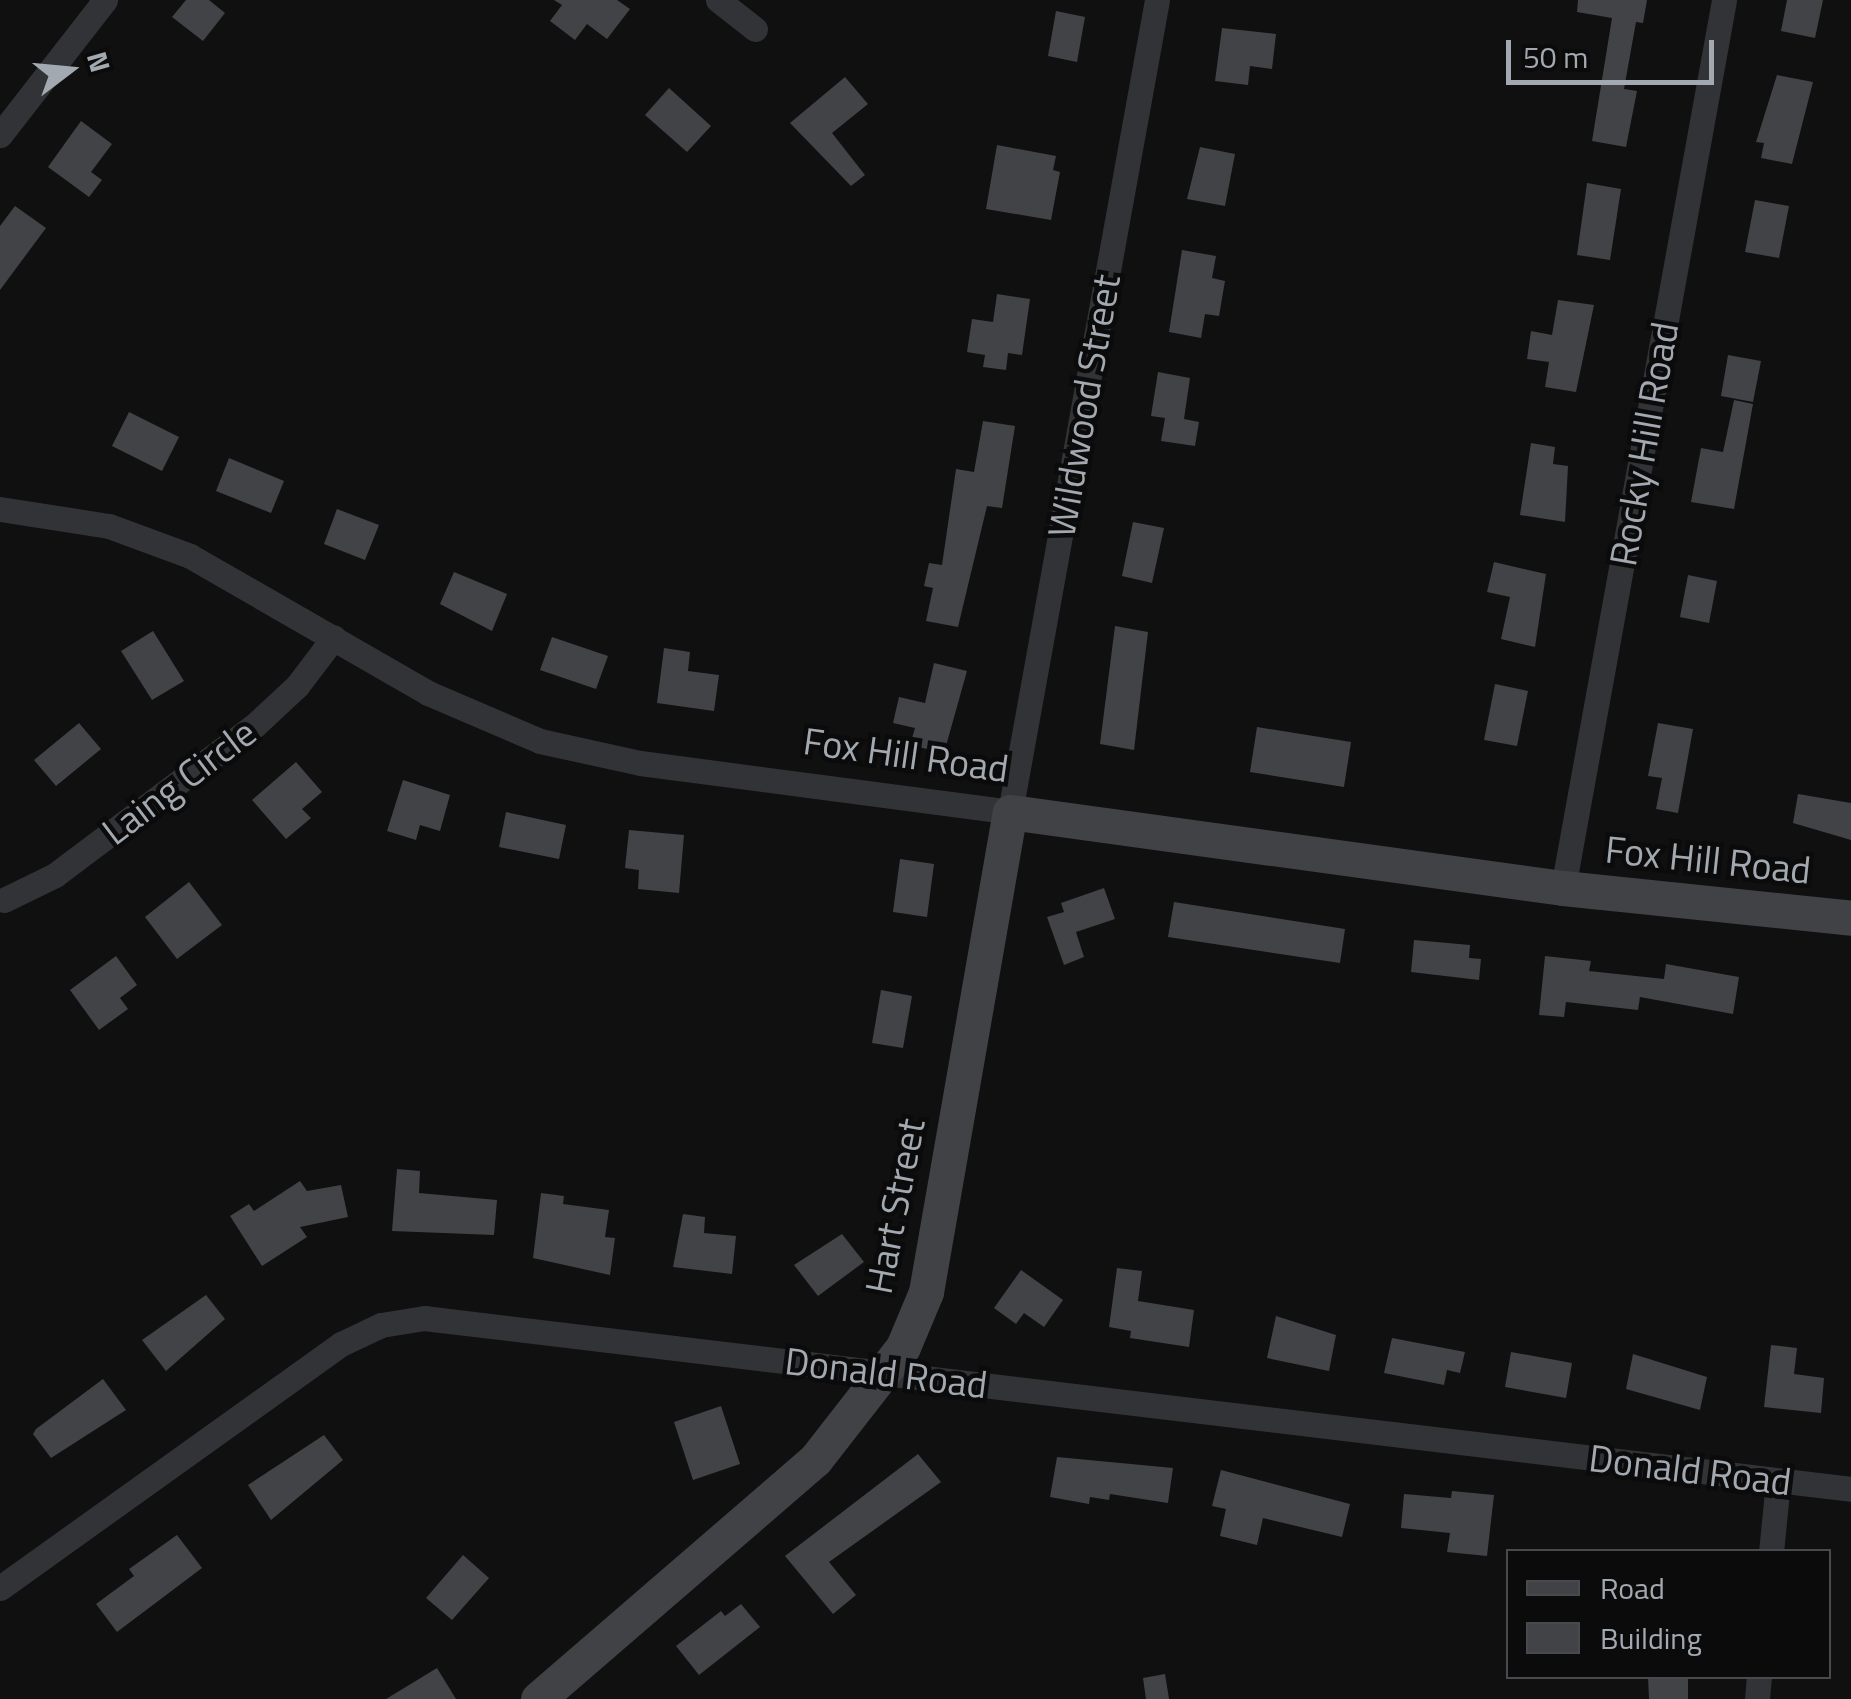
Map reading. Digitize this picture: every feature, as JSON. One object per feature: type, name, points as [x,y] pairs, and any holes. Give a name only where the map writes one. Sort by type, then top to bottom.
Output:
[{"type":"street","points":[[0,135],[105,0]]},
{"type":"street","points":[[718,0],[755,28]]},
{"type":"street","name":"Wildwood Street","points":[[1010,812],[1157,0]]},
{"type":"street","name":"Rocky Hill Road","points":[[1563,888],[1724,0]]},
{"type":"street","name":"Fox Hill Road","points":[[0,509],[80,520],[161,544],[472,715],[540,741],[640,763],[1563,888],[1851,918]]},
{"type":"street","name":"Laing Circle","points":[[4,900],[55,876],[255,726],[297,686],[334,638]]},
{"type":"street","name":"Hart Street","points":[[538,1699],[815,1460],[888,1374],[926,1292],[1010,812]]},
{"type":"street","name":"Donald Road","points":[[0,1588],[341,1344],[395,1322],[455,1320],[1851,1490]]},
{"type":"street","points":[[1772,1549],[1778,1482]]},
{"type":"building","points":[[186,0],[209,0],[225,13],[203,41],[172,17]]},
{"type":"building","points":[[554,0],[617,0],[630,9],[607,39],[587,24],[575,40],[550,21],[562,5]]},
{"type":"building","points":[[1578,0],[1647,0],[1643,23],[1636,22],[1624,89],[1637,91],[1626,147],[1592,141],[1612,18],[1577,12]]},
{"type":"building","points":[[1787,0],[1823,0],[1815,38],[1781,31]]},
{"type":"building","points":[[1056,11],[1085,17],[1077,62],[1048,56]]},
{"type":"building","points":[[1222,28],[1276,34],[1272,69],[1250,66],[1248,85],[1215,81]]},
{"type":"building","points":[[1777,75],[1813,82],[1792,164],[1761,158],[1764,143],[1756,142]]},
{"type":"building","points":[[845,77],[868,104],[832,133],[865,175],[851,186],[790,123]]},
{"type":"building","points":[[669,88],[711,126],[687,152],[645,115]]},
{"type":"building","points":[[81,121],[112,144],[91,172],[102,180],[89,197],[48,167]]},
{"type":"building","points":[[997,145],[1056,156],[1053,170],[1060,172],[1051,220],[986,209]]},
{"type":"building","points":[[1200,147],[1235,154],[1225,206],[1187,199]]},
{"type":"building","points":[[1587,183],[1621,189],[1610,260],[1577,255]]},
{"type":"building","points":[[1755,200],[1789,206],[1779,258],[1745,252]]},
{"type":"building","points":[[15,206],[46,228],[0,290],[0,226]]},
{"type":"building","points":[[1182,250],[1216,256],[1212,278],[1225,281],[1219,316],[1205,314],[1201,338],[1169,332]]},
{"type":"building","points":[[997,294],[1030,299],[1022,355],[1008,353],[1006,370],[983,367],[985,355],[967,352],[972,319],[993,322]]},
{"type":"building","points":[[1558,300],[1594,305],[1576,392],[1545,387],[1549,362],[1527,359],[1531,331],[1552,335]]},
{"type":"building","points":[[1728,355],[1761,361],[1753,402],[1721,396]]},
{"type":"building","points":[[1158,372],[1190,378],[1184,419],[1199,422],[1195,446],[1161,441],[1165,418],[1151,416]]},
{"type":"building","points":[[1734,400],[1753,404],[1734,509],[1691,502],[1701,448],[1723,452]]},
{"type":"building","points":[[129,412],[179,437],[162,471],[112,446]]},
{"type":"building","points":[[983,421],[1015,426],[1002,508],[987,506],[958,627],[926,621],[933,588],[924,586],[929,563],[942,565],[956,469],[974,472]]},
{"type":"building","points":[[1531,443],[1555,447],[1553,464],[1568,466],[1565,522],[1520,515]]},
{"type":"building","points":[[229,458],[284,481],[271,513],[216,491]]},
{"type":"building","points":[[337,509],[379,525],[365,560],[324,544]]},
{"type":"building","points":[[1133,522],[1164,528],[1152,583],[1122,576]]},
{"type":"building","points":[[1494,562],[1546,574],[1535,647],[1501,639],[1510,597],[1487,592]]},
{"type":"building","points":[[454,572],[507,594],[492,631],[440,604]]},
{"type":"building","points":[[1688,575],[1717,581],[1709,623],[1680,617]]},
{"type":"building","points":[[1115,626],[1148,632],[1134,750],[1100,744]]},
{"type":"building","points":[[153,631],[184,681],[152,700],[121,651]]},
{"type":"building","points":[[552,637],[608,656],[596,689],[540,670]]},
{"type":"building","points":[[664,648],[690,652],[688,671],[719,675],[714,711],[657,703]]},
{"type":"building","points":[[934,663],[967,671],[944,753],[910,745],[915,728],[893,723],[899,697],[925,703]]},
{"type":"building","points":[[1495,684],[1528,691],[1517,746],[1484,740]]},
{"type":"building","points":[[79,723],[101,749],[56,786],[34,760]]},
{"type":"building","points":[[1658,723],[1693,729],[1678,813],[1656,809],[1662,778],[1648,776]]},
{"type":"building","points":[[1257,727],[1351,742],[1344,787],[1250,772]]},
{"type":"building","points":[[296,762],[322,792],[302,809],[311,818],[286,839],[252,800]]},
{"type":"building","points":[[403,780],[450,795],[440,831],[420,825],[416,840],[387,831]]},
{"type":"building","points":[[1798,794],[1851,803],[1851,840],[1793,823]]},
{"type":"building","points":[[506,812],[566,825],[559,859],[499,847]]},
{"type":"building","points":[[629,830],[684,835],[679,893],[638,889],[639,870],[625,868]]},
{"type":"building","points":[[900,859],[934,864],[927,917],[893,912]]},
{"type":"building","points":[[189,882],[222,925],[177,959],[145,917]]},
{"type":"building","points":[[1104,888],[1115,919],[1076,932],[1084,957],[1064,965],[1047,917],[1064,912],[1061,903]]},
{"type":"building","points":[[1174,902],[1345,929],[1340,963],[1168,937]]},
{"type":"building","points":[[1414,940],[1470,945],[1469,958],[1481,959],[1479,980],[1411,972]]},
{"type":"building","points":[[116,956],[137,985],[120,998],[128,1009],[99,1030],[70,990]]},
{"type":"building","points":[[1545,956],[1591,961],[1589,971],[1664,979],[1666,964],[1739,977],[1733,1014],[1640,997],[1638,1010],[1566,1002],[1564,1017],[1539,1015]]},
{"type":"building","points":[[881,990],[912,996],[903,1048],[872,1043]]},
{"type":"building","points":[[397,1169],[420,1171],[419,1193],[497,1200],[494,1235],[392,1231]]},
{"type":"building","points":[[300,1181],[307,1191],[341,1185],[348,1217],[300,1227],[307,1237],[262,1266],[230,1216],[249,1204],[254,1211]]},
{"type":"building","points":[[541,1193],[564,1196],[563,1204],[609,1210],[605,1237],[615,1238],[610,1275],[533,1258]]},
{"type":"building","points":[[683,1214],[705,1217],[704,1233],[736,1236],[732,1274],[673,1267]]},
{"type":"building","points":[[842,1234],[864,1262],[818,1296],[794,1265]]},
{"type":"building","points":[[1117,1268],[1142,1271],[1138,1301],[1194,1310],[1189,1347],[1130,1338],[1131,1331],[1109,1327]]},
{"type":"building","points":[[1021,1270],[1063,1300],[1044,1327],[1024,1313],[1016,1324],[994,1308]]},
{"type":"building","points":[[206,1295],[225,1319],[166,1371],[142,1340]]},
{"type":"building","points":[[1276,1316],[1336,1335],[1329,1371],[1267,1358]]},
{"type":"building","points":[[1392,1338],[1465,1352],[1460,1373],[1447,1370],[1444,1385],[1384,1373]]},
{"type":"building","points":[[1771,1345],[1797,1348],[1794,1374],[1824,1378],[1821,1413],[1764,1407]]},
{"type":"building","points":[[1511,1352],[1572,1363],[1566,1398],[1505,1387]]},
{"type":"building","points":[[1633,1354],[1707,1377],[1700,1410],[1626,1389]]},
{"type":"building","points":[[103,1379],[126,1410],[51,1458],[33,1434],[36,1429]]},
{"type":"building","points":[[721,1406],[740,1464],[693,1480],[674,1422]]},
{"type":"building","points":[[324,1435],[343,1460],[271,1520],[248,1485]]},
{"type":"building","points":[[918,1454],[941,1482],[829,1562],[856,1595],[833,1614],[785,1556]]},
{"type":"building","points":[[1057,1457],[1173,1468],[1168,1503],[1110,1494],[1109,1500],[1090,1497],[1089,1504],[1050,1497]]},
{"type":"building","points":[[1221,1470],[1350,1504],[1342,1537],[1263,1518],[1257,1545],[1220,1536],[1226,1509],[1212,1506]]},
{"type":"building","points":[[1452,1491],[1494,1495],[1487,1556],[1447,1552],[1450,1533],[1401,1528],[1404,1494],[1451,1498]]},
{"type":"building","points":[[177,1535],[202,1568],[117,1632],[96,1604],[134,1576],[129,1569]]},
{"type":"building","points":[[463,1555],[489,1578],[452,1620],[426,1598]]},
{"type":"building","points":[[741,1604],[760,1627],[699,1675],[676,1646],[721,1611],[725,1616]]},
{"type":"building","points":[[437,1668],[456,1699],[386,1699]]},
{"type":"building","points":[[1165,1674],[1169,1699],[1146,1699],[1143,1678]]},
{"type":"building","points":[[1648,1679],[1688,1679],[1688,1699],[1649,1699]]}]
